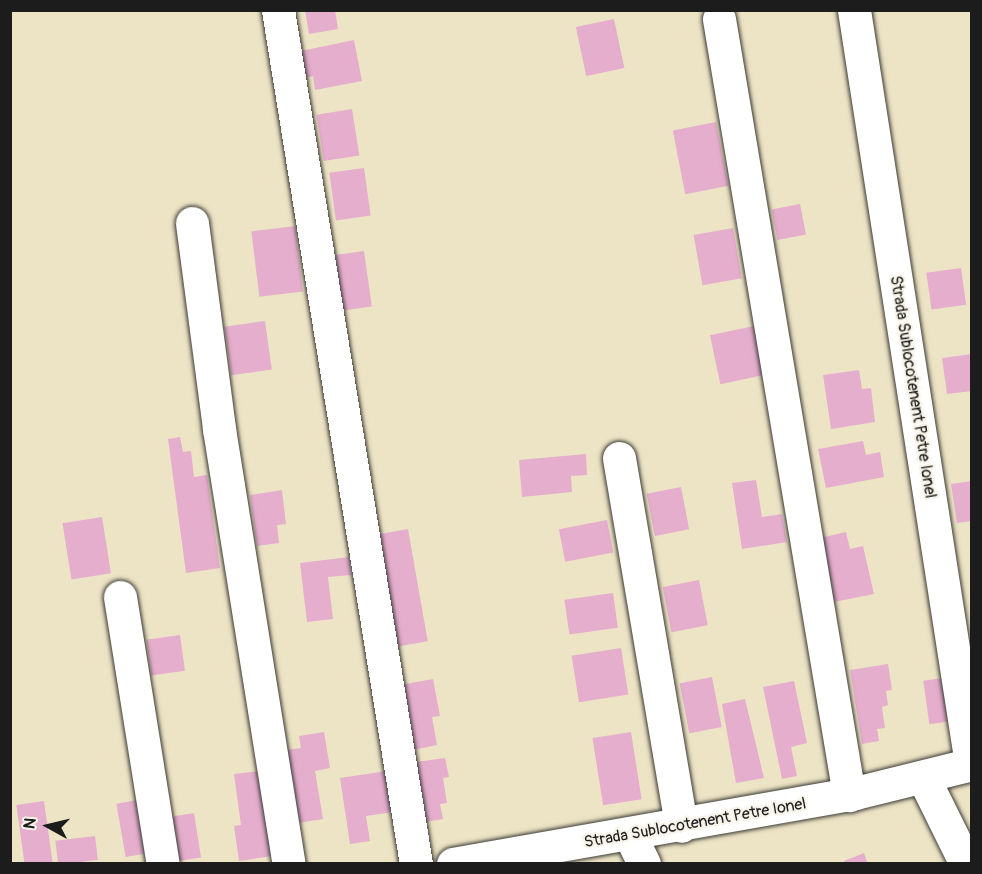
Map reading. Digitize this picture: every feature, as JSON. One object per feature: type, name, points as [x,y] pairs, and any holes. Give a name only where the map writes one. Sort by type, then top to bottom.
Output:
[{"type":"street","points":[[278,10],[416,864]]},
{"type":"street","name":"Strada Sublocotenent Petre Ionel","points":[[453,864],[637,850],[681,826],[849,795],[924,778],[971,764],[854,10]]},
{"type":"street","points":[[719,20],[849,795]]},
{"type":"street","points":[[192,224],[219,429],[289,864]]},
{"type":"street","points":[[619,458],[681,826]]},
{"type":"street","points":[[120,597],[163,864]]},
{"type":"street","points":[[924,778],[966,864]]},
{"type":"building","points":[[305,10],[335,10],[338,29],[309,34]]},
{"type":"building","points":[[614,19],[624,68],[586,76],[576,27]]},
{"type":"building","points":[[354,40],[362,81],[315,90],[313,76],[306,78],[301,51]]},
{"type":"building","points":[[352,109],[359,155],[324,161],[316,115]]},
{"type":"building","points":[[716,122],[728,186],[685,194],[673,130]]},
{"type":"building","points":[[364,168],[371,216],[336,220],[329,173]]},
{"type":"building","points":[[800,204],[806,234],[777,240],[772,210]]},
{"type":"building","points":[[295,226],[303,292],[259,297],[251,231]]},
{"type":"building","points":[[733,228],[742,278],[702,285],[694,235]]},
{"type":"building","points":[[364,251],[372,306],[343,310],[335,255]]},
{"type":"building","points":[[961,268],[966,305],[931,310],[926,273]]},
{"type":"building","points":[[265,321],[272,370],[231,375],[224,327]]},
{"type":"building","points":[[754,326],[764,375],[720,384],[710,335]]},
{"type":"building","points":[[972,354],[972,391],[947,394],[942,358]]},
{"type":"building","points":[[859,370],[862,389],[871,388],[875,422],[831,429],[823,375]]},
{"type":"building","points":[[180,437],[183,452],[191,451],[194,477],[207,475],[220,568],[186,573],[168,439]]},
{"type":"building","points":[[863,441],[866,455],[880,452],[884,477],[826,488],[818,449]]},
{"type":"building","points":[[586,454],[587,475],[571,476],[572,492],[522,497],[519,460]]},
{"type":"building","points":[[756,480],[762,517],[782,514],[787,542],[742,549],[732,483]]},
{"type":"building","points":[[972,481],[972,521],[957,523],[951,484]]},
{"type":"building","points":[[681,487],[689,529],[655,536],[647,494]]},
{"type":"building","points":[[282,490],[286,524],[277,525],[279,543],[257,546],[250,495]]},
{"type":"building","points":[[102,517],[111,573],[71,580],[62,523]]},
{"type":"building","points":[[607,520],[613,552],[565,562],[559,529]]},
{"type":"building","points":[[408,529],[428,641],[391,648],[372,535]]},
{"type":"building","points":[[846,532],[850,549],[863,546],[874,594],[834,602],[820,538]]},
{"type":"building","points":[[349,557],[351,575],[328,577],[333,619],[307,622],[300,563]]},
{"type":"building","points":[[699,580],[708,625],[671,632],[663,587]]},
{"type":"building","points":[[613,593],[618,628],[569,634],[564,600]]},
{"type":"building","points":[[180,635],[185,671],[151,675],[146,640]]},
{"type":"building","points":[[621,648],[628,694],[579,702],[572,656]]},
{"type":"building","points":[[888,664],[892,690],[886,691],[888,705],[882,707],[885,728],[877,729],[879,741],[862,744],[850,670]]},
{"type":"building","points":[[712,677],[722,727],[689,733],[680,683]]},
{"type":"building","points":[[950,677],[956,721],[929,724],[923,681]]},
{"type":"building","points":[[433,679],[440,716],[432,717],[437,745],[408,751],[400,685]]},
{"type":"building","points":[[794,681],[807,743],[791,747],[797,776],[782,779],[763,687]]},
{"type":"building","points":[[745,699],[764,778],[736,783],[722,704]]},
{"type":"building","points":[[324,732],[330,768],[315,771],[323,819],[298,823],[286,750],[301,748],[299,736]]},
{"type":"building","points":[[631,732],[642,799],[603,805],[592,738]]},
{"type":"building","points":[[445,758],[449,777],[443,778],[447,803],[440,804],[443,819],[419,823],[409,763]]},
{"type":"building","points":[[260,771],[272,856],[239,861],[234,826],[241,825],[234,774]]},
{"type":"building","points":[[387,771],[393,812],[366,816],[370,841],[350,844],[340,778]]},
{"type":"building","points":[[138,800],[147,853],[126,857],[116,804]]},
{"type":"building","points":[[44,801],[53,864],[25,864],[16,805]]},
{"type":"building","points":[[194,813],[201,857],[173,862],[166,817]]},
{"type":"building","points":[[95,836],[98,860],[58,864],[55,841]]},
{"type":"building","points":[[864,853],[868,864],[845,864],[844,861]]}]
